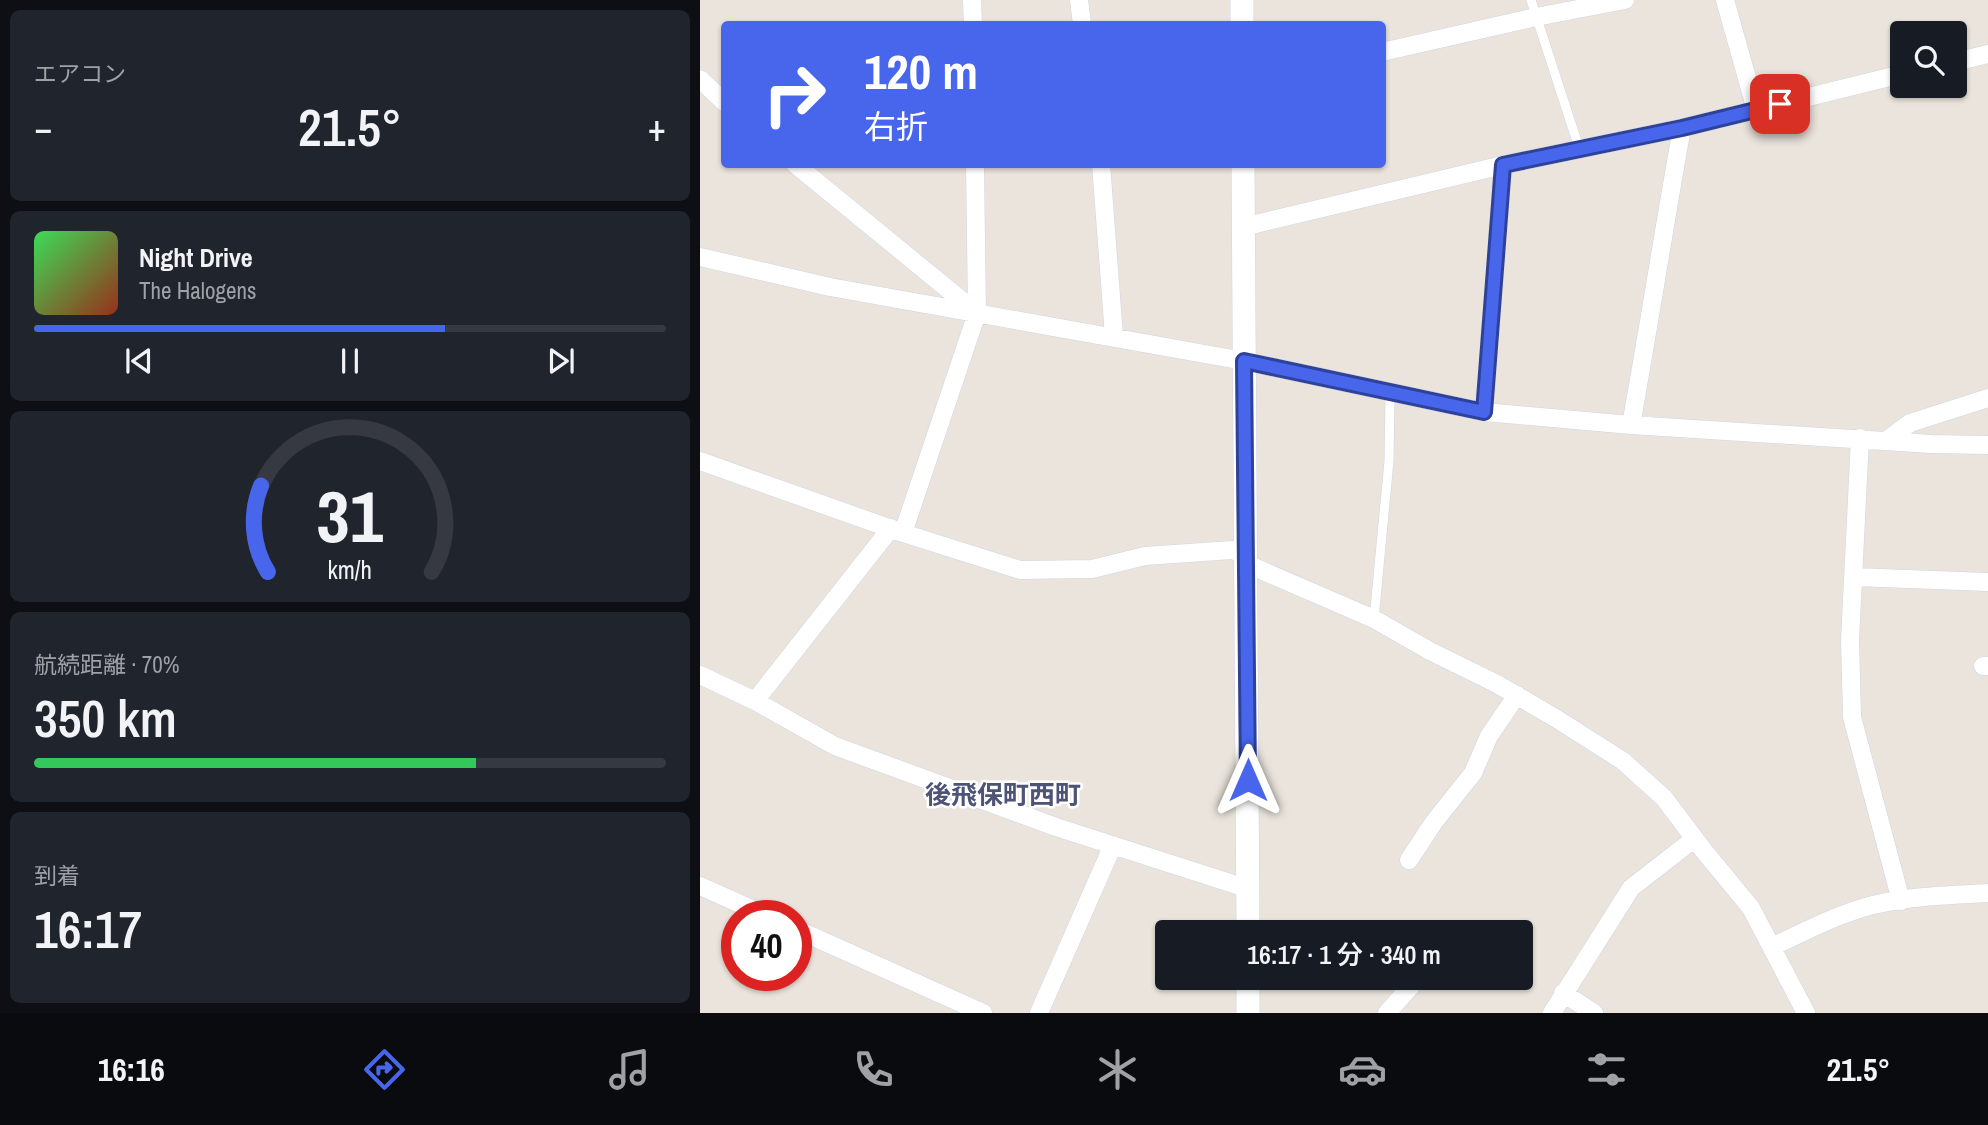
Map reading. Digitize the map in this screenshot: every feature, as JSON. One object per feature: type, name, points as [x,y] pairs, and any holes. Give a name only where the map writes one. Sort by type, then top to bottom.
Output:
[{"type":"street","points":[[972,0],[973,21]]},
{"type":"street","points":[[1079,0],[1082,21]]},
{"type":"street","points":[[1242,0],[1242,21]]},
{"type":"street","points":[[1386,51],[1533,8],[1625,0]]},
{"type":"street","points":[[1725,0],[1756,110]]},
{"type":"street","points":[[1967,59],[1988,54]]},
{"type":"street","points":[[1243,227],[1503,165],[1682,128],[1890,77]]},
{"type":"street","points":[[700,79],[721,99]]},
{"type":"street","points":[[1631,425],[1648,331],[1658,254],[1682,128]]},
{"type":"street","points":[[800,168],[977,313]]},
{"type":"street","points":[[755,701],[897,531],[977,313],[975,168]]},
{"type":"street","points":[[1101,168],[1114,336]]},
{"type":"street","points":[[1243,168],[1248,920]]},
{"type":"street","points":[[700,257],[830,287],[1114,336],[1484,412],[1631,425],[1931,444],[1988,445]]},
{"type":"street","points":[[1886,441],[1910,423],[1988,398]]},
{"type":"street","points":[[1860,438],[1850,640],[1852,717],[1901,901]]},
{"type":"street","points":[[700,461],[897,531],[1020,570],[1092,569],[1144,556],[1232,550],[1374,619],[1517,695],[1623,761],[1664,798],[1751,908],[1807,1013]]},
{"type":"street","points":[[1854,578],[1988,582]]},
{"type":"street","points":[[700,675],[755,701],[835,746],[1056,827],[1249,889]]},
{"type":"street","points":[[1409,860],[1434,822],[1473,773],[1489,736],[1517,695]]},
{"type":"street","points":[[1552,1013],[1631,888],[1694,839]]},
{"type":"street","points":[[1039,1013],[1113,845]]},
{"type":"street","points":[[700,886],[731,900]]},
{"type":"street","points":[[1772,947],[1824,922],[1872,905],[1926,896],[1988,893]]},
{"type":"street","points":[[812,936],[983,1013]]},
{"type":"street","points":[[1248,990],[1248,1013]]},
{"type":"street","points":[[1387,1013],[1407,990]]},
{"type":"street","points":[[1563,993],[1594,1013]]},
{"type":"lane","points":[[1533,8],[1580,150]]},
{"type":"lane","points":[[1484,412],[1503,165]]},
{"type":"lane","points":[[1374,619],[1389,461],[1390,394]]},
{"type":"district","name":"後飛保町西町","points":[[1003,794]]},
{"type":"route","points":[[1248,780],[1244,361],[1484,412],[1503,165],[1682,128],[1780,104]]}]
